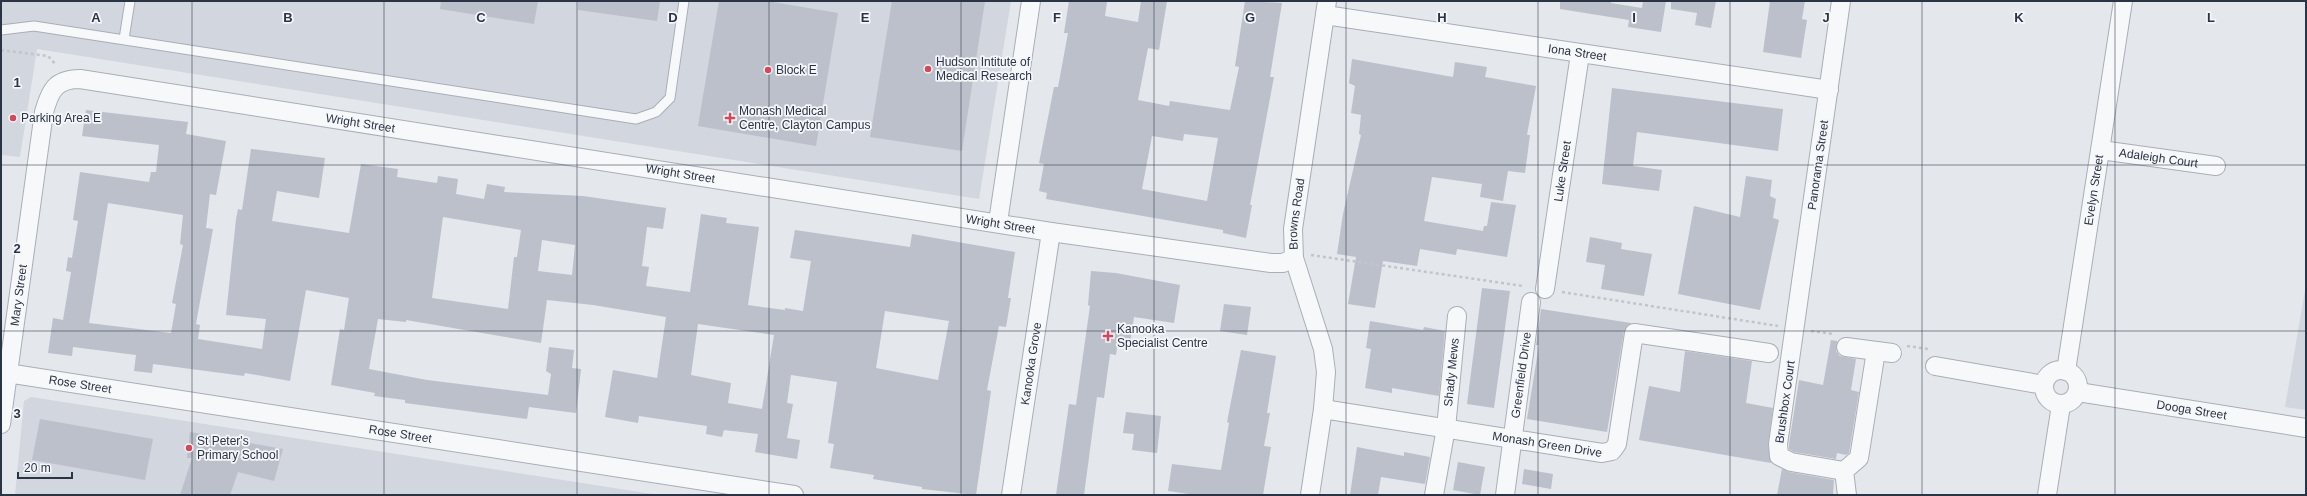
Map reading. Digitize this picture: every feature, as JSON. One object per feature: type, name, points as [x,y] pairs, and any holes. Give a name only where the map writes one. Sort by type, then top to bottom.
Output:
[{"type":"street","points":[[998,222],[1031,1]]},
{"type":"street","name":"Panorama Street","points":[[1795,328],[1841,1]]},
{"type":"street","name":"Evelyn Street","points":[[2066,371],[2124,4]]},
{"type":"street","name":"Iona Street","points":[[1326,8],[1580,54],[1829,90]]},
{"type":"street","name":"Browns Road","points":[[1310,495],[1323,409],[1326,372],[1323,349],[1294,258],[1292,229],[1326,8]]},
{"type":"street","name":"Luke Street","points":[[1545,289],[1580,54]]},
{"type":"street","name":"Wright Street","points":[[67,79],[96,82],[998,222],[1051,232],[1271,263],[1283,262],[1294,258]]},
{"type":"street","name":"Mary Street","points":[[1,424],[44,112],[50,91],[67,79]]},
{"type":"street","name":"Adaleigh Court","points":[[2101,150],[2216,166]]},
{"type":"street","name":"Kanooka Grove","points":[[1010,495],[1051,232]]},
{"type":"street","name":"Greenfield Drive","points":[[1505,495],[1531,302]]},
{"type":"street","name":"Shady Mews","points":[[1434,495],[1446,428],[1457,316]]},
{"type":"street","name":"Brushbox Court","points":[[1795,328],[1778,444],[1779,456],[1791,462],[1844,471]]},
{"type":"street","name":"Monash Green Drive","points":[[1323,409],[1602,453],[1612,451],[1617,444],[1634,333],[1769,353]]},
{"type":"street","points":[[1841,341],[1890,350],[1859,458],[1844,471],[1847,495]]},
{"type":"street","points":[[1935,366],[2044,385]]},
{"type":"street","points":[[2044,385],[2052,373],[2066,371],[2076,379],[2078,392],[2071,401],[2061,405]]},
{"type":"street","name":"Rose Street","points":[[8,373],[794,495]]},
{"type":"street","points":[[2044,385],[2048,398],[2061,405]]},
{"type":"street","name":"Dooga Street","points":[[2078,392],[2306,428]]},
{"type":"street","points":[[2047,495],[2061,405]]},
{"type":"lane","points":[[124,39],[130,1]]},
{"type":"lane","points":[[1,30],[34,26],[636,119],[656,112],[670,98],[684,1]]},
{"type":"path","points":[[1,50],[48,56],[56,65]]},
{"type":"path","points":[[1294,258],[1314,254],[1545,289],[1795,328],[1841,341]]},
{"type":"path","points":[[1890,350],[1932,350],[1935,366]]},
{"type":"shaded area","name":"Monash Medical Centre, Clayton Campus","points":[[1,1],[1011,1],[979,199],[37,49],[20,157],[1,155]]},
{"type":"shaded area","points":[[2306,284],[2306,410],[2285,407]]},
{"type":"shaded area","name":"St Peter's Primary School","points":[[31,397],[659,495],[15,495],[24,401]]},
{"type":"building","points":[[441,1],[538,1],[534,24],[440,9]]},
{"type":"building","points":[[578,1],[660,1],[657,21],[578,10]]},
{"type":"building","name":"Block E","points":[[719,1],[767,1],[838,13],[816,146],[698,126]]},
{"type":"building","name":"Hudson Intitute of Medical Research","points":[[892,1],[985,1],[962,151],[870,137]]},
{"type":"building","points":[[1069,1],[1107,2],[1105,16],[1138,22],[1141,1],[1167,1],[1159,50],[1148,48],[1138,100],[1169,106],[1170,101],[1230,110],[1239,67],[1235,66],[1245,1],[1282,3],[1270,77],[1274,77],[1250,205],[1252,205],[1246,238],[1223,233],[1223,230],[1046,199],[1047,193],[1039,191],[1044,164],[1039,163],[1054,87],[1058,87],[1068,33],[1064,33]],"holes":[[[1184,134],[1218,138],[1207,201],[1142,189],[1152,136],[1183,141]]]},
{"type":"building","points":[[1560,1],[1611,1],[1611,3],[1642,8],[1643,1],[1666,1],[1661,32],[1628,27],[1629,20],[1560,9]]},
{"type":"building","points":[[1671,1],[1716,1],[1711,28],[1695,25],[1697,13],[1671,9]]},
{"type":"building","points":[[1770,1],[1805,1],[1802,19],[1807,20],[1801,58],[1763,52]]},
{"type":"building","points":[[1352,59],[1453,77],[1455,62],[1487,67],[1485,77],[1536,86],[1527,135],[1530,135],[1525,173],[1508,171],[1503,201],[1480,197],[1482,184],[1432,177],[1424,221],[1483,231],[1484,226],[1487,226],[1491,202],[1516,205],[1507,257],[1457,249],[1456,255],[1420,249],[1417,266],[1383,261],[1375,308],[1348,304],[1356,257],[1337,254],[1343,214],[1361,135],[1359,134],[1361,115],[1351,113],[1355,86],[1349,83]]},
{"type":"building","points":[[1612,88],[1783,109],[1778,151],[1637,132],[1633,166],[1662,170],[1659,191],[1602,184]]},
{"type":"building","points":[[86,110],[188,122],[186,134],[226,141],[216,195],[210,194],[206,228],[213,229],[196,324],[200,325],[198,339],[262,349],[266,319],[226,315],[236,219],[238,209],[242,210],[251,149],[325,158],[319,198],[277,191],[272,221],[349,233],[361,164],[398,169],[397,177],[437,183],[438,176],[458,179],[456,194],[484,199],[487,184],[505,187],[504,192],[583,196],[666,208],[663,229],[647,227],[642,266],[649,267],[646,286],[690,292],[701,214],[727,218],[726,223],[759,227],[748,305],[785,310],[785,308],[803,311],[811,261],[790,258],[795,230],[910,247],[912,234],[1015,252],[1008,298],[1011,298],[1006,327],[999,326],[987,390],[991,391],[976,495],[922,489],[922,487],[873,479],[874,475],[830,468],[834,444],[828,443],[837,382],[791,375],[787,403],[793,404],[787,438],[800,440],[797,459],[755,452],[758,434],[724,430],[722,437],[706,434],[707,426],[639,416],[638,423],[605,417],[613,370],[657,378],[666,317],[593,305],[547,300],[541,343],[406,320],[406,322],[378,319],[369,369],[427,380],[548,395],[551,374],[546,371],[549,347],[574,350],[572,368],[581,369],[576,413],[529,407],[527,419],[405,403],[405,400],[374,396],[375,393],[331,385],[340,329],[344,330],[349,298],[306,290],[290,381],[245,373],[244,376],[153,364],[152,373],[134,371],[136,355],[73,347],[72,356],[48,353],[53,318],[63,320],[71,272],[66,271],[68,257],[72,258],[78,221],[73,220],[80,172],[149,182],[151,172],[156,172],[159,145],[82,136]],"holes":[[[108,203],[183,215],[180,244],[183,245],[172,303],[176,304],[171,333],[89,323]],[[443,217],[521,230],[517,257],[514,257],[508,309],[432,298]],[[542,240],[575,245],[572,275],[538,271]],[[885,311],[949,321],[938,380],[876,368]],[[698,324],[774,335],[762,409],[728,403],[731,383],[691,375]]]},
{"type":"building","points":[[1746,176],[1772,180],[1770,196],[1776,199],[1773,218],[1779,220],[1760,310],[1678,294],[1694,206],[1740,217]]},
{"type":"building","points":[[1590,237],[1622,243],[1621,249],[1652,254],[1644,296],[1601,289],[1605,265],[1586,262]]},
{"type":"building","points":[[1091,271],[1116,273],[1180,285],[1174,323],[1134,317],[1129,349],[1117,347],[1116,355],[1110,354],[1104,398],[1097,397],[1084,495],[1056,495],[1069,404],[1076,405],[1090,306],[1088,305]]},
{"type":"building","points":[[1482,288],[1510,291],[1494,408],[1467,404]]},
{"type":"building","points":[[1224,304],[1251,307],[1247,335],[1220,331]]},
{"type":"building","points":[[1541,309],[1631,323],[1624,331],[1607,432],[1527,419],[1539,345],[1536,345]]},
{"type":"building","points":[[1370,321],[1423,330],[1424,327],[1445,331],[1439,396],[1392,388],[1392,393],[1365,388],[1371,349],[1366,348]]},
{"type":"building","points":[[1831,340],[1837,341],[1836,351],[1840,356],[1856,359],[1851,390],[1859,392],[1849,453],[1846,455],[1837,453],[1836,459],[1794,452],[1789,449],[1799,380],[1823,385]]},
{"type":"building","points":[[1241,350],[1276,356],[1267,413],[1270,413],[1264,446],[1271,447],[1263,495],[1196,495],[1168,491],[1172,464],[1221,470],[1229,423],[1227,422]]},
{"type":"building","points":[[1685,351],[1752,361],[1746,403],[1773,408],[1768,445],[1771,463],[1639,440],[1649,386],[1680,392]]},
{"type":"building","points":[[1126,412],[1161,416],[1157,453],[1132,450],[1134,434],[1123,433]]},
{"type":"building","points":[[40,419],[153,439],[145,480],[32,460]]},
{"type":"building","points":[[190,432],[283,449],[274,481],[238,472],[230,495],[180,495],[192,458],[187,458]]},
{"type":"building","points":[[1357,447],[1404,456],[1404,452],[1430,457],[1425,484],[1381,477],[1378,495],[1350,495]]},
{"type":"building","points":[[1458,462],[1485,467],[1480,495],[1453,490]]},
{"type":"building","points":[[1524,469],[1553,474],[1551,489],[1522,484]]},
{"type":"building","points":[[1782,469],[1789,472],[1834,480],[1833,495],[1777,495]]},
{"type":"place","name":"Hudson Intitute of Medical Research","points":[[928,69]]},
{"type":"place","name":"Block E","points":[[768,70]]},
{"type":"place","name":"Parking Area E","points":[[13,118]]},
{"type":"place","name":"Monash Medical Centre, Clayton Campus","points":[[730,118]]},
{"type":"place","name":"Kanooka Specialist Centre","points":[[1108,336]]},
{"type":"place","name":"St Peter's Primary School","points":[[189,448]]}]
